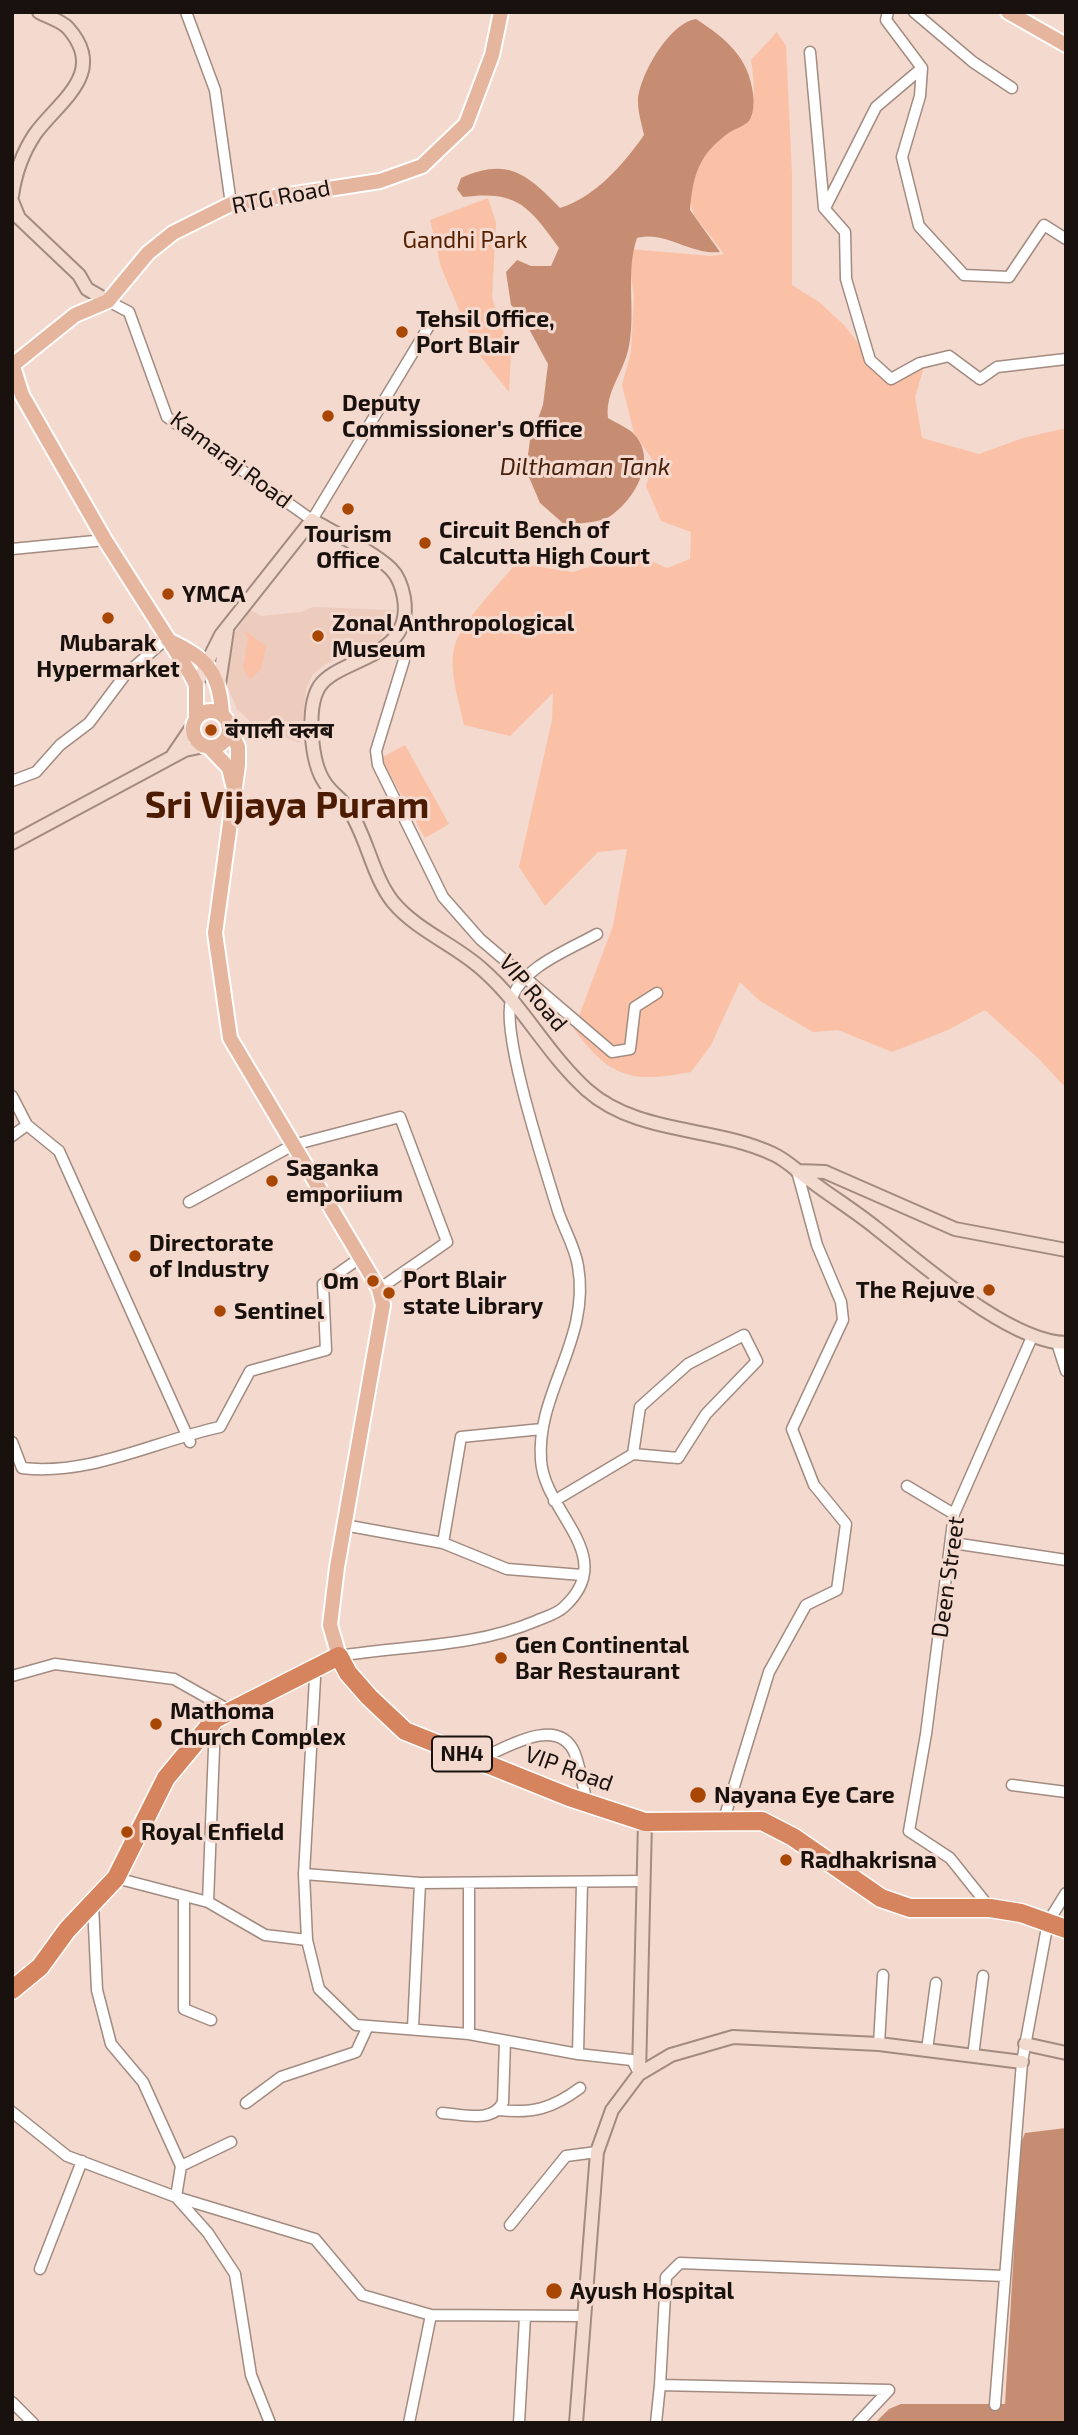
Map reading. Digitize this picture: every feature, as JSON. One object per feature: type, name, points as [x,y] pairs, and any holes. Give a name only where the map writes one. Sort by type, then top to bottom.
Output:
[{"type":"highway","name":"VIP Road","points":[[339,1656],[362,1689],[405,1731],[587,1803],[645,1822],[724,1819],[762,1821],[793,1837],[881,1898],[910,1908],[990,1908],[1021,1913],[1066,1929]]},
{"type":"highway","points":[[12,1990],[40,1967],[67,1930],[117,1878],[166,1777],[222,1714],[339,1656]]},
{"type":"main road","name":"RTG Road","points":[[13,363],[75,315],[108,301],[148,253],[173,233],[231,204],[380,181],[422,166],[466,124],[492,55],[501,12]]},
{"type":"main road","points":[[1008,12],[1066,45]]},
{"type":"main road","points":[[12,195],[22,160],[36,134],[72,94],[81,75],[83,55],[76,40],[66,25],[48,15]]},
{"type":"main road","name":"Kamaraj Road","points":[[12,201],[19,218],[79,275],[87,289],[108,301]]},
{"type":"main road","points":[[13,363],[22,395],[105,540],[196,685],[208,695],[219,684],[227,627]]},
{"type":"main road","points":[[234,786],[229,768],[193,734],[196,685],[204,662],[227,627],[312,520],[390,568],[402,584],[406,608],[398,631],[383,650]]},
{"type":"main road","points":[[12,843],[170,758],[224,741],[225,721],[214,671],[166,639]]},
{"type":"main road","name":"VIP Road","points":[[383,650],[336,673],[319,687],[313,721],[312,750],[317,770],[326,785],[350,809],[392,901],[404,914],[482,968],[512,998],[551,1053],[589,1091],[612,1108],[643,1121],[684,1128],[775,1154],[957,1291],[1032,1337],[1061,1343]]},
{"type":"main road","points":[[170,758],[195,721],[212,711],[225,721],[238,747],[215,933],[230,1038],[379,1289],[383,1305],[344,1525],[330,1625],[339,1656]]},
{"type":"main road","points":[[797,1171],[825,1172],[955,1229],[1066,1250]]},
{"type":"main road","points":[[639,2074],[645,1822]]},
{"type":"main road","points":[[576,2423],[597,2152],[612,2110],[639,2074],[671,2055],[733,2036],[879,2044],[1022,2062]]},
{"type":"main road","points":[[1025,2044],[1066,2053]]},
{"type":"street","points":[[186,12],[215,90],[231,204]]},
{"type":"street","points":[[888,12],[887,20],[922,68],[920,96],[902,157],[919,226],[964,275],[1009,277],[1044,225],[1066,239]]},
{"type":"street","points":[[914,12],[973,62],[1012,88]]},
{"type":"street","points":[[810,52],[824,208],[845,232],[846,279],[870,360],[891,379],[920,363],[949,356],[980,379],[996,367],[1066,359]]},
{"type":"street","points":[[824,208],[876,107],[922,68]]},
{"type":"street","name":"Kamaraj Road","points":[[108,301],[130,312],[167,417],[312,520]]},
{"type":"street","points":[[312,520],[432,321]]},
{"type":"street","points":[[12,549],[105,540]]},
{"type":"street","points":[[12,781],[36,772],[60,746],[89,723],[125,675],[166,639]]},
{"type":"street","points":[[383,650],[400,651],[404,660],[376,751],[378,765],[443,897],[480,939],[525,976],[585,1032],[612,1052],[630,1049],[635,1007],[657,993]]},
{"type":"street","points":[[339,1656],[490,1638],[563,1609],[580,1586],[584,1557],[582,1544],[554,1501],[541,1472],[542,1429],[577,1330],[580,1288],[578,1263],[559,1213],[519,1070],[510,1010],[512,998],[525,976],[597,934]]},
{"type":"street","points":[[12,1096],[27,1125],[59,1151],[188,1438]]},
{"type":"street","points":[[189,1202],[293,1145],[400,1117],[447,1242],[379,1289]]},
{"type":"street","points":[[12,1136],[27,1125]]},
{"type":"street","points":[[724,1819],[769,1672],[806,1605],[837,1590],[846,1524],[814,1485],[792,1429],[843,1320],[841,1302],[817,1245],[797,1171]]},
{"type":"street","points":[[12,1442],[22,1468],[40,1470],[79,1467],[220,1427],[250,1371],[326,1350],[323,1284],[360,1258]]},
{"type":"street","points":[[554,1501],[633,1454],[678,1458],[706,1414],[757,1361],[744,1335],[688,1364],[640,1408],[633,1454]]},
{"type":"street","name":"Deen Street","points":[[990,1908],[950,1858],[909,1831],[926,1734],[953,1543],[954,1514],[1032,1337]]},
{"type":"street","points":[[1061,1343],[1066,1371]]},
{"type":"street","points":[[443,1544],[461,1437],[542,1429]]},
{"type":"street","points":[[907,1486],[954,1514]]},
{"type":"street","points":[[344,1525],[443,1544],[508,1569],[582,1574]]},
{"type":"street","points":[[953,1543],[1066,1560]]},
{"type":"street","points":[[12,1676],[55,1664],[174,1679],[222,1714],[208,1902]]},
{"type":"street","points":[[312,1669],[315,1678],[304,1874],[307,1940],[320,1989],[356,2025],[469,2034],[578,2054],[632,2060],[639,2074]]},
{"type":"street","points":[[477,1760],[542,1733],[561,1737],[574,1752],[587,1803]]},
{"type":"street","points":[[1012,1785],[1066,1792]]},
{"type":"street","points":[[304,1874],[420,1883],[582,1884],[644,1881]]},
{"type":"street","points":[[117,1878],[208,1902],[265,1935],[307,1940]]},
{"type":"street","points":[[414,2028],[420,1883]]},
{"type":"street","points":[[469,1884],[469,2034]]},
{"type":"street","points":[[578,2054],[582,1884]]},
{"type":"street","points":[[995,2405],[1022,2062],[1048,1922],[1066,1893]]},
{"type":"street","points":[[184,1896],[184,2008],[211,2020]]},
{"type":"street","points":[[93,1905],[97,1990],[111,2044],[143,2082],[181,2166],[176,2197]]},
{"type":"street","points":[[879,2044],[883,1975]]},
{"type":"street","points":[[973,2056],[983,1976]]},
{"type":"street","points":[[927,2050],[936,1983]]},
{"type":"street","points":[[246,2103],[281,2077],[356,2052],[368,2026]]},
{"type":"street","points":[[442,2113],[491,2115],[499,2110],[503,2102],[505,2041]]},
{"type":"street","points":[[499,2110],[541,2111],[560,2103],[580,2088]]},
{"type":"street","points":[[12,2112],[67,2156],[176,2197],[315,2239],[362,2295],[431,2315],[584,2316]]},
{"type":"street","points":[[181,2166],[231,2142]]},
{"type":"street","points":[[510,2225],[566,2156],[597,2152]]},
{"type":"street","points":[[40,2269],[82,2161]]},
{"type":"street","points":[[176,2197],[208,2233],[235,2274],[251,2375],[270,2423]]},
{"type":"street","points":[[656,2423],[666,2277],[680,2263],[1005,2276]]},
{"type":"street","points":[[409,2423],[431,2315]]},
{"type":"street","points":[[519,2423],[525,2317]]},
{"type":"street","points":[[660,2385],[889,2390],[858,2423]]},
{"type":"street","points":[[12,2402],[33,2423]]},
{"type":"shaded area","points":[[313,607],[395,610],[380,640],[326,664],[313,674],[306,689],[300,743],[256,727],[237,709],[228,688],[226,664],[232,637],[250,610],[262,616],[301,612]]},
{"type":"green space","points":[[777,32],[786,46],[792,174],[792,285],[819,302],[844,325],[889,382],[924,367],[915,397],[922,438],[979,454],[1023,438],[1066,428],[1066,1088],[1039,1059],[985,1010],[948,1030],[892,1052],[838,1030],[813,1032],[760,1001],[740,982],[711,1045],[691,1072],[653,1077],[624,1073],[612,1067],[587,1046],[574,1029],[613,926],[627,849],[598,852],[545,906],[519,867],[552,720],[553,693],[510,736],[464,725],[454,677],[453,658],[457,638],[516,563],[573,572],[624,556],[640,556],[667,568],[690,559],[691,532],[661,521],[646,486],[654,462],[634,433],[622,385],[631,352],[634,296],[629,265],[630,249],[711,256],[724,254],[694,215],[687,190],[709,142],[736,128],[750,112],[754,90],[751,60]]},
{"type":"green space","name":"Gandhi Park","points":[[488,198],[496,223],[492,298],[511,354],[509,392],[477,352],[441,267],[430,220]]},
{"type":"green space","points":[[244,630],[266,646],[261,669],[250,680],[243,668],[248,639]]},
{"type":"green space","points":[[405,745],[449,824],[425,838],[381,758]]},
{"type":"water","name":"Dilthaman Tank","points":[[696,19],[726,41],[741,59],[751,81],[753,97],[753,111],[749,121],[711,148],[700,166],[693,186],[690,210],[720,252],[698,250],[658,237],[637,238],[631,278],[632,319],[629,346],[609,399],[608,418],[632,432],[640,442],[644,466],[635,490],[609,517],[594,522],[565,525],[540,503],[526,470],[530,440],[543,405],[548,364],[522,316],[511,305],[506,272],[517,260],[531,266],[551,266],[559,248],[539,221],[520,204],[497,196],[463,197],[457,189],[461,178],[477,172],[504,169],[527,178],[560,208],[585,196],[607,179],[644,135],[638,102],[643,79],[666,40],[686,22]]},
{"type":"water","points":[[1066,2128],[1066,2423],[875,2423],[889,2409],[901,2404],[1005,2404],[1020,2146],[1025,2133]]},
{"type":"place","name":"Tehsil Office, Port Blair","points":[[402,332]]},
{"type":"place","name":"Deputy Commissioner's Office","points":[[328,416]]},
{"type":"place","name":"Tourism Office","points":[[348,509]]},
{"type":"place","name":"Circuit Bench of Calcutta High Court","points":[[425,543]]},
{"type":"place","name":"YMCA","points":[[168,594]]},
{"type":"place","name":"Mubarak Hypermarket","points":[[108,618]]},
{"type":"place","name":"Zonal Anthropological Museum","points":[[318,636]]},
{"type":"place","name":"बंगाली क्लब","points":[[211,730]]},
{"type":"place","name":"Saganka emporiium","points":[[272,1181]]},
{"type":"place","name":"Directorate of Industry","points":[[135,1256]]},
{"type":"place","name":"Om","points":[[373,1281]]},
{"type":"place","name":"The Rejuve","points":[[989,1290]]},
{"type":"place","name":"Port Blair state Library","points":[[389,1293]]},
{"type":"place","name":"Sentinel","points":[[220,1311]]},
{"type":"place","name":"Gen Continental Bar Restaurant","points":[[501,1658]]},
{"type":"place","name":"Mathoma Church Complex","points":[[156,1724]]},
{"type":"place","name":"Nayana Eye Care","points":[[698,1795]]},
{"type":"place","name":"Royal Enfield","points":[[127,1832]]},
{"type":"place","name":"Radhakrisna","points":[[786,1860]]},
{"type":"place","name":"Ayush Hospital","points":[[554,2291]]},
{"type":"district","name":"Sri Vijaya Puram","points":[[287,806]]}]
